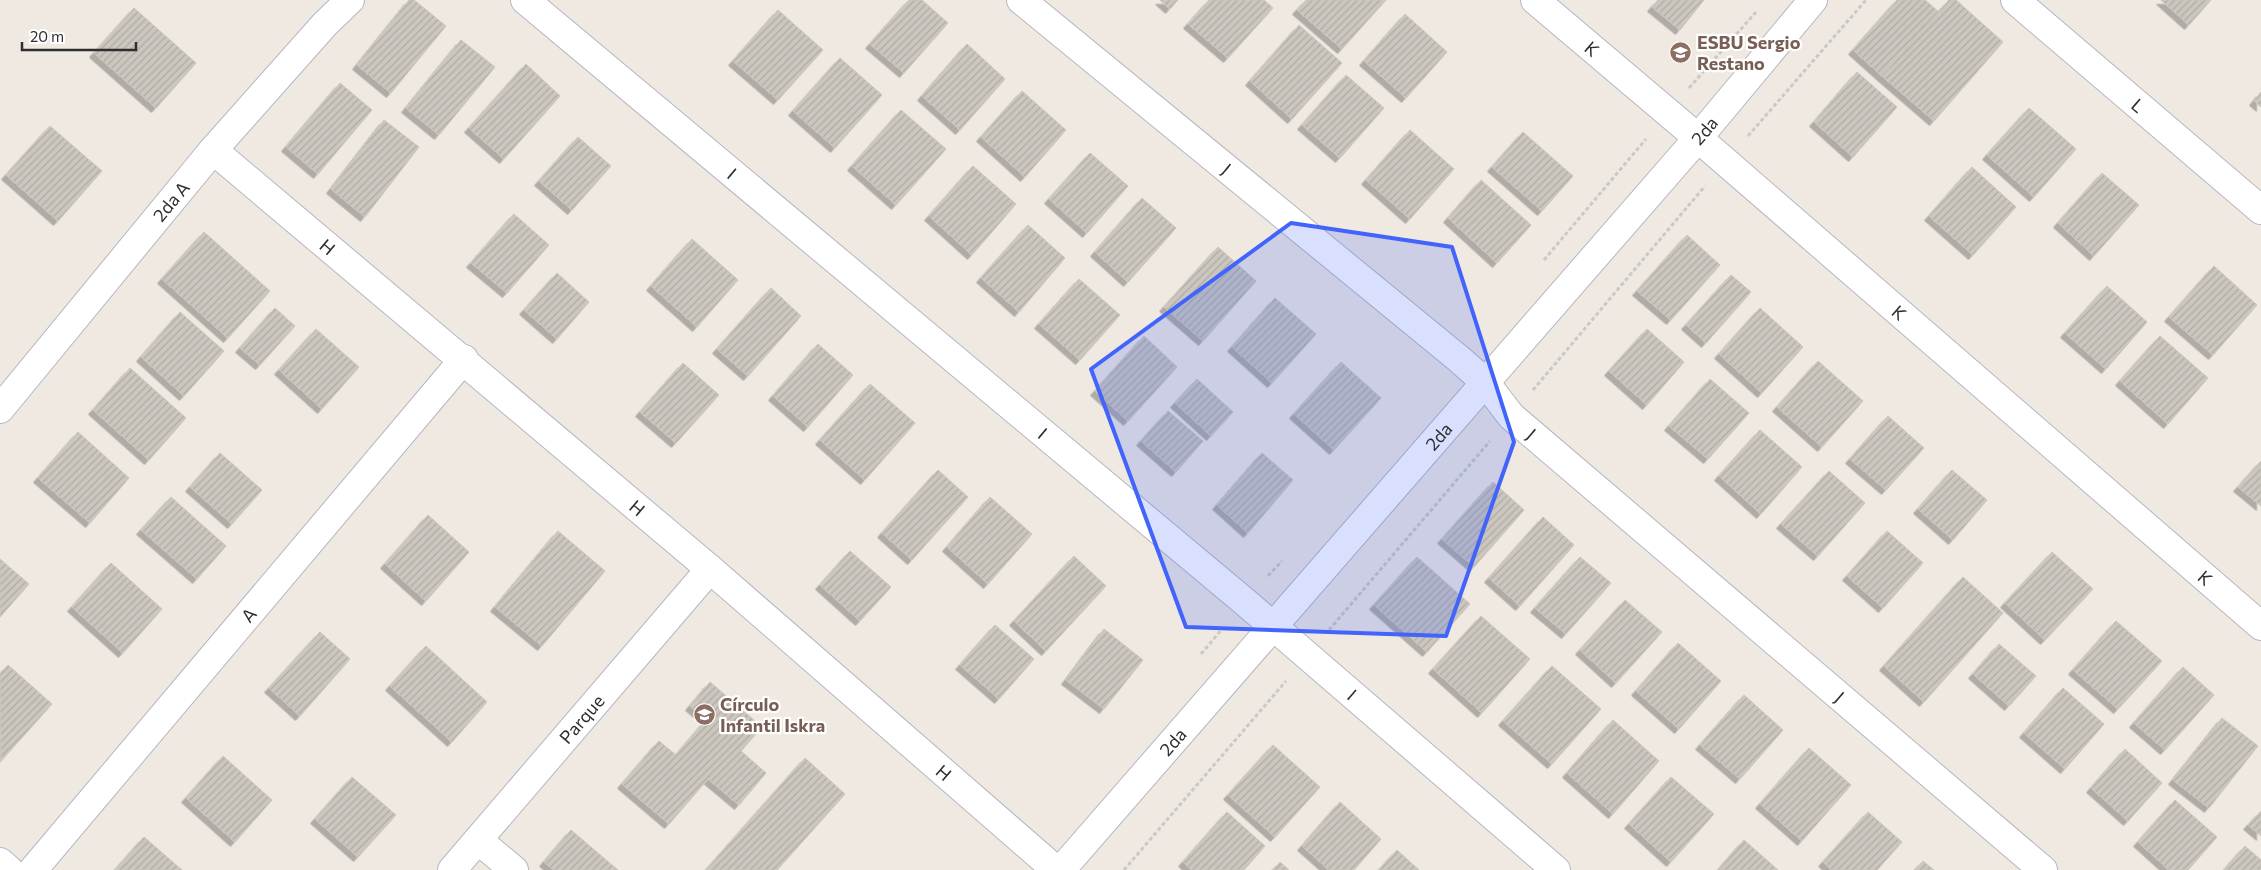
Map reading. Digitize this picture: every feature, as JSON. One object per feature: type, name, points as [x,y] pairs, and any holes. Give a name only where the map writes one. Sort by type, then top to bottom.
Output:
[{"type":"street","name":"2da A","points":[[0,409],[213,150],[325,24],[350,0]]},
{"type":"street","name":"I","points":[[525,0],[1246,602],[1556,870]]},
{"type":"street","name":"J","points":[[1021,0],[1485,382],[1511,416],[2043,870]]},
{"type":"street","name":"K","points":[[1535,0],[1698,138],[2261,626]]},
{"type":"street","name":"2da","points":[[1060,870],[1698,138],[1813,0]]},
{"type":"street","name":"L","points":[[2015,0],[2261,210]]},
{"type":"street","name":"H","points":[[213,150],[464,359],[710,569],[1056,870]]},
{"type":"street","name":"A","points":[[33,870],[464,359]]},
{"type":"street","name":"Parque","points":[[452,870],[710,569]]},
{"type":"street","points":[[478,840],[514,870]]},
{"type":"street","points":[[0,862],[10,870]]},
{"type":"path","points":[[1542,262],[1759,8]]},
{"type":"path","points":[[1200,655],[1284,558]]},
{"type":"highlighted area","points":[[1291,223],[1452,247],[1514,442],[1446,636],[1186,627],[1091,369]]},
{"type":"building","points":[[409,0],[414,0],[446,26],[391,93],[357,65]]},
{"type":"building","points":[[909,0],[922,0],[948,23],[904,73],[870,44]]},
{"type":"building","points":[[1160,0],[1178,0],[1170,9]]},
{"type":"building","points":[[1209,0],[1264,0],[1273,8],[1228,58],[1188,24]]},
{"type":"building","points":[[1306,0],[1386,0],[1342,49],[1297,10]]},
{"type":"building","points":[[1658,0],[1704,0],[1680,30],[1652,7]]},
{"type":"building","points":[[1897,0],[1925,0],[1939,12],[1882,76],[1853,50]]},
{"type":"building","points":[[1949,0],[1956,0],[2003,42],[1934,121],[1882,76]]},
{"type":"building","points":[[2161,0],[2211,0],[2189,25]]},
{"type":"building","points":[[134,8],[196,63],[156,108],[94,53]]},
{"type":"building","points":[[778,10],[823,50],[778,100],[733,61]]},
{"type":"building","points":[[1405,14],[1447,52],[1406,98],[1364,61]]},
{"type":"building","points":[[1299,25],[1342,63],[1292,119],[1250,81]]},
{"type":"building","points":[[461,40],[495,67],[439,135],[406,108]]},
{"type":"building","points":[[967,44],[1005,79],[960,130],[922,96]]},
{"type":"building","points":[[840,58],[882,95],[835,148],[793,111]]},
{"type":"building","points":[[526,64],[560,96],[504,159],[469,128]]},
{"type":"building","points":[[1857,72],[1897,107],[1853,157],[1814,122]]},
{"type":"building","points":[[1346,75],[1384,108],[1340,158],[1302,125]]},
{"type":"building","points":[[340,83],[372,110],[318,174],[286,147]]},
{"type":"building","points":[[1022,91],[1066,130],[1025,177],[981,137]]},
{"type":"building","points":[[2261,92],[2261,107],[2254,101]]},
{"type":"building","points":[[2029,108],[2076,149],[2034,197],[1987,155]]},
{"type":"building","points":[[901,110],[946,149],[896,205],[852,166]]},
{"type":"building","points":[[384,120],[419,147],[365,217],[331,189]]},
{"type":"building","points":[[50,126],[102,171],[58,221],[6,175]]},
{"type":"building","points":[[1410,130],[1454,169],[1410,219],[1366,180]]},
{"type":"building","points":[[1523,132],[1573,176],[1542,211],[1492,167]]},
{"type":"building","points":[[578,137],[611,166],[572,210],[539,181]]},
{"type":"building","points":[[1090,153],[1128,186],[1087,233],[1049,199]]},
{"type":"building","points":[[973,166],[1016,204],[972,255],[929,216]]},
{"type":"building","points":[[1972,167],[2016,207],[1973,255],[1929,216]]},
{"type":"building","points":[[2102,173],[2139,205],[2094,256],[2058,223]]},
{"type":"building","points":[[1481,180],[1531,225],[1497,263],[1448,218]]},
{"type":"building","points":[[1142,198],[1176,228],[1128,282],[1095,252]]},
{"type":"building","points":[[514,214],[549,245],[507,293],[471,263]]},
{"type":"building","points":[[1028,225],[1065,258],[1019,312],[981,278]]},
{"type":"building","points":[[204,232],[270,291],[228,338],[162,279]]},
{"type":"building","points":[[1687,235],[1720,265],[1671,320],[1637,291]]},
{"type":"building","points":[[692,239],[738,280],[697,327],[651,286]]},
{"type":"building","points":[[1218,247],[1256,281],[1203,341],[1164,307]]},
{"type":"building","points":[[2214,266],[2257,305],[2213,355],[2169,317]]},
{"type":"building","points":[[557,273],[589,302],[557,339],[524,310]]},
{"type":"building","points":[[1731,275],[1751,292],[1706,343],[1686,325]]},
{"type":"building","points":[[1079,279],[1120,315],[1080,360],[1039,324]]},
{"type":"building","points":[[2107,286],[2147,322],[2106,369],[2065,333]]},
{"type":"building","points":[[771,288],[801,316],[748,376],[717,349]]},
{"type":"building","points":[[1275,298],[1316,334],[1272,383],[1232,347]]},
{"type":"building","points":[[275,308],[295,326],[260,365],[240,348]]},
{"type":"building","points":[[1760,308],[1803,347],[1762,393],[1719,354]]},
{"type":"building","points":[[180,312],[224,351],[184,396],[141,357]]},
{"type":"building","points":[[316,329],[359,367],[322,409],[279,370]]},
{"type":"building","points":[[1647,329],[1684,362],[1647,405],[1609,371]]},
{"type":"building","points":[[1144,336],[1177,367],[1128,421],[1095,391]]},
{"type":"building","points":[[2160,336],[2208,378],[2168,424],[2120,381]]},
{"type":"building","points":[[818,344],[853,375],[808,427],[773,396]]},
{"type":"building","points":[[1818,361],[1863,401],[1822,447],[1777,407]]},
{"type":"building","points":[[1341,362],[1381,398],[1334,450],[1294,414]]},
{"type":"building","points":[[683,363],[719,395],[676,443],[640,412]]},
{"type":"building","points":[[130,368],[186,418],[149,460],[93,410]]},
{"type":"building","points":[[1197,379],[1233,412],[1211,436],[1175,403]]},
{"type":"building","points":[[1710,379],[1749,413],[1708,459],[1669,426]]},
{"type":"building","points":[[870,384],[915,423],[865,480],[820,440]]},
{"type":"building","points":[[1168,411],[1203,441],[1176,472],[1141,441]]},
{"type":"building","points":[[1888,416],[1924,448],[1886,490],[1850,459]]},
{"type":"building","points":[[1760,430],[1802,467],[1761,514],[1719,476]]},
{"type":"building","points":[[78,432],[129,478],[90,523],[38,478]]},
{"type":"building","points":[[220,453],[262,490],[232,524],[190,487]]},
{"type":"building","points":[[1262,453],[1293,480],[1248,533],[1217,505]]},
{"type":"building","points":[[2261,461],[2261,506],[2238,487]]},
{"type":"building","points":[[938,470],[968,497],[912,560],[882,533]]},
{"type":"building","points":[[1952,470],[1987,500],[1953,540],[1918,509]]},
{"type":"building","points":[[1829,471],[1865,503],[1818,556],[1781,524]]},
{"type":"building","points":[[1493,482],[1524,510],[1474,567],[1442,539]]},
{"type":"building","points":[[171,497],[226,546],[197,579],[141,530]]},
{"type":"building","points":[[990,497],[1032,534],[988,584],[947,547]]},
{"type":"building","points":[[428,515],[469,552],[426,601],[385,564]]},
{"type":"building","points":[[1543,517],[1574,545],[1520,606],[1489,578]]},
{"type":"building","points":[[558,531],[605,571],[542,646],[495,607]]},
{"type":"building","points":[[1887,531],[1923,563],[1883,608],[1847,576]]},
{"type":"building","points":[[850,551],[891,587],[860,621],[820,585]]},
{"type":"building","points":[[2052,552],[2093,589],[2045,640],[2005,603]]},
{"type":"building","points":[[1074,556],[1106,586],[1046,651],[1014,621]]},
{"type":"building","points":[[1417,557],[1470,604],[1427,652],[1374,605]]},
{"type":"building","points":[[1580,557],[1611,583],[1566,634],[1535,608]]},
{"type":"building","points":[[0,559],[29,584],[0,617]]},
{"type":"building","points":[[111,563],[162,609],[123,653],[72,607]]},
{"type":"building","points":[[1963,577],[2003,613],[1924,702],[1884,666]]},
{"type":"building","points":[[1625,600],[1662,632],[1616,683],[1580,650]]},
{"type":"building","points":[[1481,616],[1530,659],[1482,713],[1433,669]]},
{"type":"building","points":[[2116,621],[2162,661],[2118,709],[2073,670]]},
{"type":"building","points":[[995,625],[1034,659],[999,699],[960,665]]},
{"type":"building","points":[[1104,629],[1143,660],[1104,709],[1066,680]]},
{"type":"building","points":[[320,632],[350,659],[300,716],[269,688]]},
{"type":"building","points":[[1678,643],[1721,681],[1679,729],[1636,691]]},
{"type":"building","points":[[1999,644],[2036,676],[2009,706],[1973,674]]},
{"type":"building","points":[[426,646],[487,702],[452,742],[390,686]]},
{"type":"building","points":[[8,665],[52,704],[1,761],[0,674]]},
{"type":"building","points":[[1552,666],[1601,709],[1552,764],[1503,721]]},
{"type":"building","points":[[2183,667],[2214,695],[2165,750],[2134,723]]},
{"type":"building","points":[[710,682],[762,727],[741,751],[766,773],[739,805],[708,779],[669,824],[622,784],[659,741],[676,755],[706,720],[690,706]]},
{"type":"building","points":[[2063,688],[2104,724],[2065,769],[2024,733]]},
{"type":"building","points":[[1744,695],[1783,730],[1740,779],[1700,745]]},
{"type":"building","points":[[2222,718],[2258,746],[2209,808],[2173,780]]},
{"type":"building","points":[[1613,720],[1659,761],[1613,814],[1567,773]]},
{"type":"building","points":[[1273,745],[1320,787],[1275,837],[1228,795]]},
{"type":"building","points":[[1809,748],[1851,785],[1802,841],[1760,804]]},
{"type":"building","points":[[2125,749],[2162,783],[2128,821],[2091,788]]},
{"type":"building","points":[[223,756],[272,800],[235,842],[186,798]]},
{"type":"building","points":[[805,758],[845,794],[777,870],[706,870]]},
{"type":"building","points":[[352,777],[396,815],[358,857],[315,819]]},
{"type":"building","points":[[1671,777],[1714,814],[1671,862],[1629,824]]},
{"type":"building","points":[[2175,800],[2217,837],[2188,870],[2169,870],[2138,842]]},
{"type":"building","points":[[1340,802],[1381,839],[1354,870],[1329,870],[1302,846]]},
{"type":"building","points":[[2261,811],[2261,836],[2248,825]]},
{"type":"building","points":[[1227,812],[1265,846],[1244,870],[1192,870],[1183,862]]},
{"type":"building","points":[[1868,812],[1902,842],[1877,870],[1832,870],[1823,862]]},
{"type":"building","points":[[571,830],[618,870],[554,870],[544,862]]},
{"type":"building","points":[[144,837],[182,870],[115,870]]},
{"type":"building","points":[[1744,840],[1778,870],[1718,870]]},
{"type":"building","points":[[2245,846],[2261,860],[2261,870],[2224,870]]},
{"type":"building","points":[[1397,850],[1419,870],[1379,870]]},
{"type":"building","points":[[1923,861],[1934,870],[1915,870]]},
{"type":"building","points":[[1280,862],[1289,870],[1273,870]]},
{"type":"place","name":"ESBU Sergio Restano","points":[[1681,52]]},
{"type":"place","name":"Círculo Infantil Iskra","points":[[704,714]]}]
